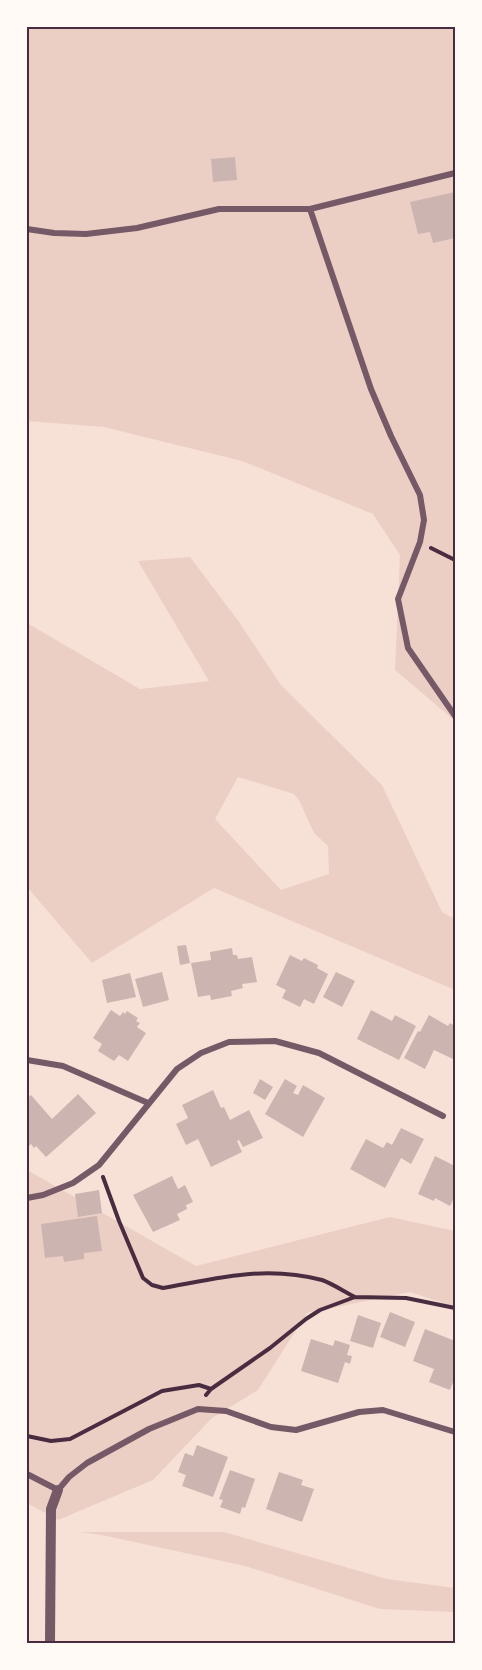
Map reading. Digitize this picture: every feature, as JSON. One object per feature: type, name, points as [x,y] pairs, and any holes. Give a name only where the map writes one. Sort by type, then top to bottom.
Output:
[{"type":"street","points":[[27,229],[86,234],[137,228],[219,208],[310,209],[455,173]]},
{"type":"street","points":[[310,209],[371,389],[420,495],[424,520],[420,542],[398,598],[408,648],[455,716]]},
{"type":"street","points":[[27,1198],[73,1184],[99,1165],[177,1069],[201,1053],[229,1042],[275,1041],[319,1053],[443,1116]]},
{"type":"street","points":[[27,1060],[63,1066],[148,1103]]},
{"type":"street","points":[[50,1643],[51,1509],[58,1490],[69,1477],[87,1463],[149,1429],[198,1408],[226,1411],[271,1427],[296,1430],[359,1412],[383,1410],[455,1432]]},
{"type":"street","points":[[27,1474],[58,1490]]},
{"type":"path","points":[[420,542],[455,560]]},
{"type":"path","points":[[99,1165],[143,1278],[152,1286],[163,1288],[243,1273],[278,1272],[324,1281],[355,1297]]},
{"type":"path","points":[[198,1408],[211,1389],[320,1310],[355,1297],[406,1298],[455,1308]]},
{"type":"path","points":[[27,1436],[51,1442],[70,1438],[162,1391],[199,1385],[211,1389]]},
{"type":"shaded area","points":[[27,27],[455,27],[455,721],[395,670],[400,555],[373,514],[242,461],[104,427],[27,421]]},
{"type":"shaded area","points":[[190,557],[239,622],[281,685],[382,785],[442,912],[455,919],[455,990],[214,888],[92,963],[27,887],[27,623],[140,689],[209,681],[138,561]],"holes":[[[238,777],[294,794],[314,833],[328,846],[329,874],[281,890],[215,819]]]},
{"type":"shaded area","points":[[27,1170],[196,1266],[390,1217],[455,1231],[455,1307],[410,1292],[307,1313],[258,1390],[212,1418],[153,1480],[58,1520],[27,1503]]},
{"type":"shaded area","points":[[78,1532],[224,1532],[387,1579],[455,1588],[455,1612],[380,1609],[245,1566],[102,1535]]},
{"type":"building","points":[[235,157],[237,180],[213,182],[211,159]]},
{"type":"building","points":[[455,192],[455,238],[433,243],[430,232],[418,234],[410,202]]},
{"type":"building","points":[[186,945],[190,963],[180,965],[177,946]]},
{"type":"building","points":[[232,948],[233,955],[237,955],[238,959],[252,957],[257,982],[242,984],[243,988],[231,991],[232,996],[211,1000],[210,995],[198,997],[191,963],[211,960],[210,952]]},
{"type":"building","points":[[290,955],[302,961],[304,958],[318,965],[317,968],[328,974],[314,1004],[304,999],[300,1007],[282,998],[286,990],[276,985]]},
{"type":"building","points":[[162,972],[169,1000],[143,1007],[135,979]]},
{"type":"building","points":[[336,972],[355,981],[342,1007],[323,997]]},
{"type":"building","points":[[130,973],[136,997],[107,1003],[102,980]]},
{"type":"building","points":[[111,1010],[120,1016],[127,1011],[138,1018],[136,1021],[140,1023],[137,1027],[146,1033],[128,1061],[119,1055],[114,1061],[98,1051],[102,1044],[93,1038]]},
{"type":"building","points":[[371,1010],[392,1021],[395,1015],[416,1026],[399,1060],[357,1039]]},
{"type":"building","points":[[429,1015],[448,1026],[450,1023],[455,1026],[455,1060],[434,1050],[425,1069],[404,1058]]},
{"type":"building","points":[[260,1079],[273,1087],[265,1100],[253,1093]]},
{"type":"building","points":[[285,1079],[297,1086],[293,1093],[298,1095],[303,1085],[325,1098],[303,1137],[265,1114]]},
{"type":"building","points":[[213,1090],[221,1108],[224,1107],[230,1120],[249,1110],[263,1138],[243,1147],[239,1140],[237,1141],[242,1152],[211,1167],[198,1139],[186,1145],[176,1124],[188,1118],[182,1105]]},
{"type":"building","points":[[78,1094],[96,1113],[46,1157],[36,1146],[34,1148],[31,1144],[27,1148],[27,1099],[31,1095],[52,1119]]},
{"type":"building","points":[[401,1128],[424,1139],[411,1164],[401,1158],[385,1188],[350,1169],[366,1139],[383,1148],[387,1142],[392,1145]]},
{"type":"building","points":[[435,1156],[455,1166],[455,1196],[450,1206],[435,1198],[434,1201],[418,1194]]},
{"type":"building","points":[[172,1176],[178,1189],[185,1185],[193,1202],[186,1205],[187,1209],[177,1214],[180,1220],[153,1232],[133,1195]]},
{"type":"building","points":[[99,1190],[102,1213],[78,1217],[75,1194]]},
{"type":"building","points":[[97,1216],[102,1251],[84,1253],[84,1259],[64,1262],[63,1256],[45,1258],[41,1224]]},
{"type":"building","points":[[390,1312],[415,1322],[405,1347],[380,1337]]},
{"type":"building","points":[[358,1315],[381,1323],[373,1348],[350,1341]]},
{"type":"building","points":[[425,1329],[455,1341],[455,1377],[450,1390],[429,1382],[434,1369],[413,1361]]},
{"type":"building","points":[[311,1339],[333,1346],[335,1340],[350,1345],[347,1355],[352,1356],[350,1364],[345,1362],[338,1383],[301,1371]]},
{"type":"building","points":[[197,1445],[228,1457],[213,1497],[182,1486],[186,1475],[178,1472],[185,1453],[193,1456]]},
{"type":"building","points":[[230,1470],[255,1479],[245,1508],[242,1507],[240,1514],[220,1507],[223,1500],[219,1499]]},
{"type":"building","points":[[279,1472],[303,1480],[301,1485],[314,1489],[302,1522],[266,1509]]}]
